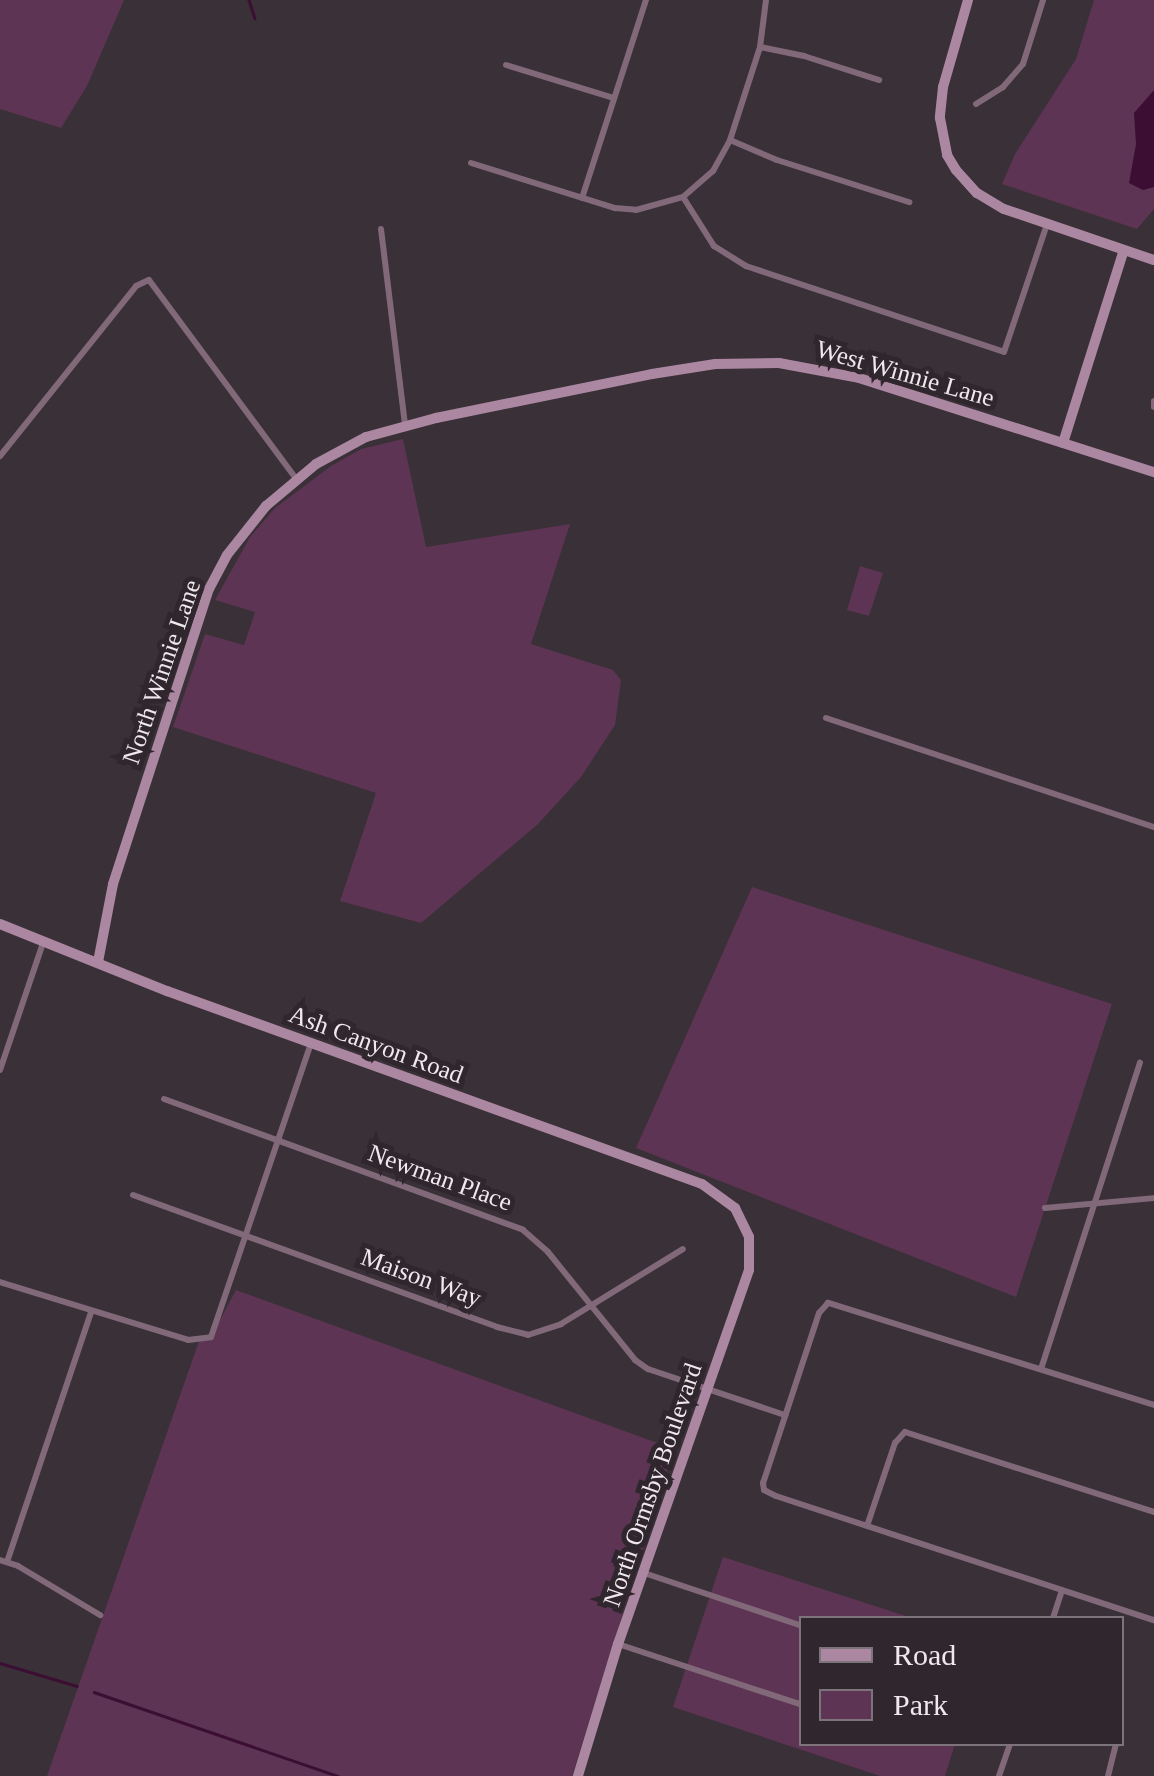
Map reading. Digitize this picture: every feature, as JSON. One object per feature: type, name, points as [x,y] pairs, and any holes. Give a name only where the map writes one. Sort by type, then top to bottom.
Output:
[{"type":"street","points":[[582,198],[645,0]]},
{"type":"street","points":[[471,163],[582,198],[636,210],[684,198],[713,170],[730,140],[760,47],[766,0]]},
{"type":"street","points":[[968,0],[943,87],[940,118],[947,155],[966,183],[989,202],[1154,260]]},
{"type":"street","points":[[976,104],[1003,87],[1023,64],[1043,0]]},
{"type":"street","points":[[760,47],[804,56],[879,80]]},
{"type":"street","points":[[506,65],[614,98]]},
{"type":"street","points":[[730,140],[778,160],[909,202]]},
{"type":"street","points":[[684,198],[714,246],[746,266],[1004,352],[1047,224]]},
{"type":"street","points":[[381,229],[404,426]]},
{"type":"street","points":[[1063,443],[1124,250]]},
{"type":"street","points":[[0,456],[136,286],[149,280],[296,479]]},
{"type":"street","name":"West Winnie Lane","points":[[404,426],[695,366],[779,362],[847,374],[1154,472]]},
{"type":"street","name":"North Winnie Lane","points":[[98,962],[112,884],[209,590],[248,526],[296,479],[339,450],[404,426]]},
{"type":"street","points":[[826,718],[1154,826]]},
{"type":"street","name":"Ash Canyon Road","points":[[0,924],[312,1043],[702,1184],[735,1208]]},
{"type":"street","points":[[0,1070],[44,940]]},
{"type":"street","points":[[0,1282],[188,1340],[204,1340],[217,1326],[312,1043]]},
{"type":"street","points":[[1040,1369],[1140,1063]]},
{"type":"street","name":"Newman Place","points":[[164,1099],[523,1230],[548,1252],[635,1360],[658,1373],[785,1415]]},
{"type":"street","name":"Maison Way","points":[[133,1195],[515,1333],[548,1331],[683,1249]]},
{"type":"street","points":[[1045,1208],[1154,1198]]},
{"type":"street","name":"North Ormsby Boulevard","points":[[578,1776],[618,1644],[751,1260],[749,1236],[735,1208]]},
{"type":"street","points":[[1154,1405],[828,1303],[819,1313],[764,1478],[764,1490],[1154,1620]]},
{"type":"street","points":[[91,1312],[4,1561],[100,1615]]},
{"type":"street","points":[[867,1526],[895,1443],[910,1432],[1154,1512]]},
{"type":"street","points":[[644,1573],[799,1625]]},
{"type":"street","points":[[1054,1616],[1062,1590]]},
{"type":"street","points":[[618,1644],[799,1704]]},
{"type":"street","points":[[999,1776],[1009,1746]]},
{"type":"street","points":[[1108,1776],[1116,1746]]},
{"type":"green space","points":[[0,0],[124,0],[87,86],[61,128],[0,109]]},
{"type":"green space","points":[[1094,0],[1154,0],[1154,209],[1137,229],[1002,184],[1015,154],[1076,59]]},
{"type":"green space","points":[[403,439],[426,547],[570,524],[531,644],[613,670],[621,680],[615,725],[581,777],[538,824],[421,923],[340,901],[376,793],[173,727],[205,634],[244,645],[255,612],[215,600],[250,537],[275,508],[331,466],[361,449]]},
{"type":"green space","points":[[860,566],[883,573],[869,616],[847,610]]},
{"type":"green space","points":[[752,887],[1112,1004],[1016,1297],[636,1148]]},
{"type":"green space","points":[[236,1290],[674,1449],[572,1776],[47,1776],[199,1341],[211,1337]]},
{"type":"green space","points":[[723,1557],[906,1616],[799,1616],[799,1746],[954,1746],[945,1776],[880,1776],[673,1707]]},
{"type":"shaded area","points":[[1154,90],[1154,187],[1143,190],[1129,183],[1136,144],[1134,113]]},
{"type":"waterway","points":[[249,0],[255,18]]},
{"type":"waterway","points":[[0,1663],[77,1686]]},
{"type":"waterway","points":[[94,1692],[338,1776]]}]
